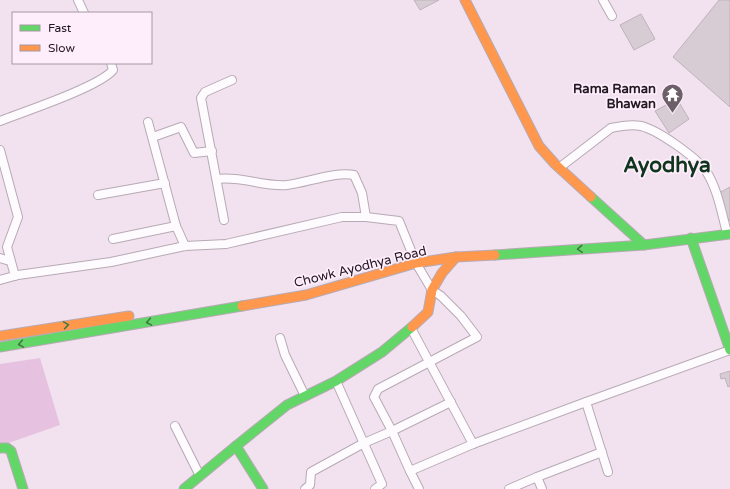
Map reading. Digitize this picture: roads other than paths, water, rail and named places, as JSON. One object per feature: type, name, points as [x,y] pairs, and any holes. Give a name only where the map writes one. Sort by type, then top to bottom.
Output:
[{"type":"main road","points":[[465,0],[539,146],[560,168],[644,245]]},
{"type":"main road","points":[[0,336],[310,287],[414,260],[506,246],[637,238],[729,230]]},
{"type":"main road","name":"Chowk Ayodhya Road","points":[[0,347],[306,295],[414,260],[644,245],[691,238],[729,230]]},
{"type":"main road","points":[[691,238],[730,350]]},
{"type":"main road","points":[[184,489],[287,405],[336,381],[382,352],[411,328],[428,312],[432,290],[442,273],[456,257]]},
{"type":"main road","points":[[236,446],[263,489]]},
{"type":"main road","points":[[0,448],[7,448],[11,451],[23,489]]},
{"type":"street","points":[[78,0],[84,12]]},
{"type":"street","points":[[603,0],[612,16]]},
{"type":"street","points":[[0,120],[63,97],[104,77],[113,70],[111,64]]},
{"type":"street","points":[[224,220],[202,104],[202,95],[232,80]]},
{"type":"street","points":[[148,122],[176,226],[185,246]]},
{"type":"street","points":[[560,168],[611,128],[642,126],[663,135],[705,171],[729,230]]},
{"type":"street","points":[[153,138],[181,127],[194,153],[212,151]]},
{"type":"street","points":[[0,150],[18,217],[7,247],[14,276]]},
{"type":"street","points":[[217,178],[237,178],[285,185],[334,176],[354,175],[362,193],[366,217]]},
{"type":"street","points":[[98,195],[165,182]]},
{"type":"street","points":[[0,280],[14,276],[111,262],[185,246],[226,244],[342,217],[366,217],[399,221],[414,260],[432,290],[441,296],[461,316],[477,337],[375,392],[374,397],[392,431],[419,489]]},
{"type":"street","points":[[113,239],[176,226]]},
{"type":"street","points":[[0,258],[10,261]]},
{"type":"street","points":[[411,328],[473,444]]},
{"type":"street","points":[[280,338],[285,356],[305,396]]},
{"type":"street","points":[[410,471],[473,444],[730,350]]},
{"type":"street","points":[[336,381],[382,484],[375,489]]},
{"type":"street","points":[[305,489],[310,485],[311,472],[364,443],[451,402]]},
{"type":"street","points":[[586,402],[608,472]]},
{"type":"street","points":[[175,426],[200,476]]},
{"type":"street","points":[[509,489],[602,452]]},
{"type":"street","points":[[537,477],[542,489]]},
{"type":"place","name":"Rama Raman Bhawan","points":[[672,114]]},
{"type":"district","name":"Ayodhya","points":[[667,165]]}]
